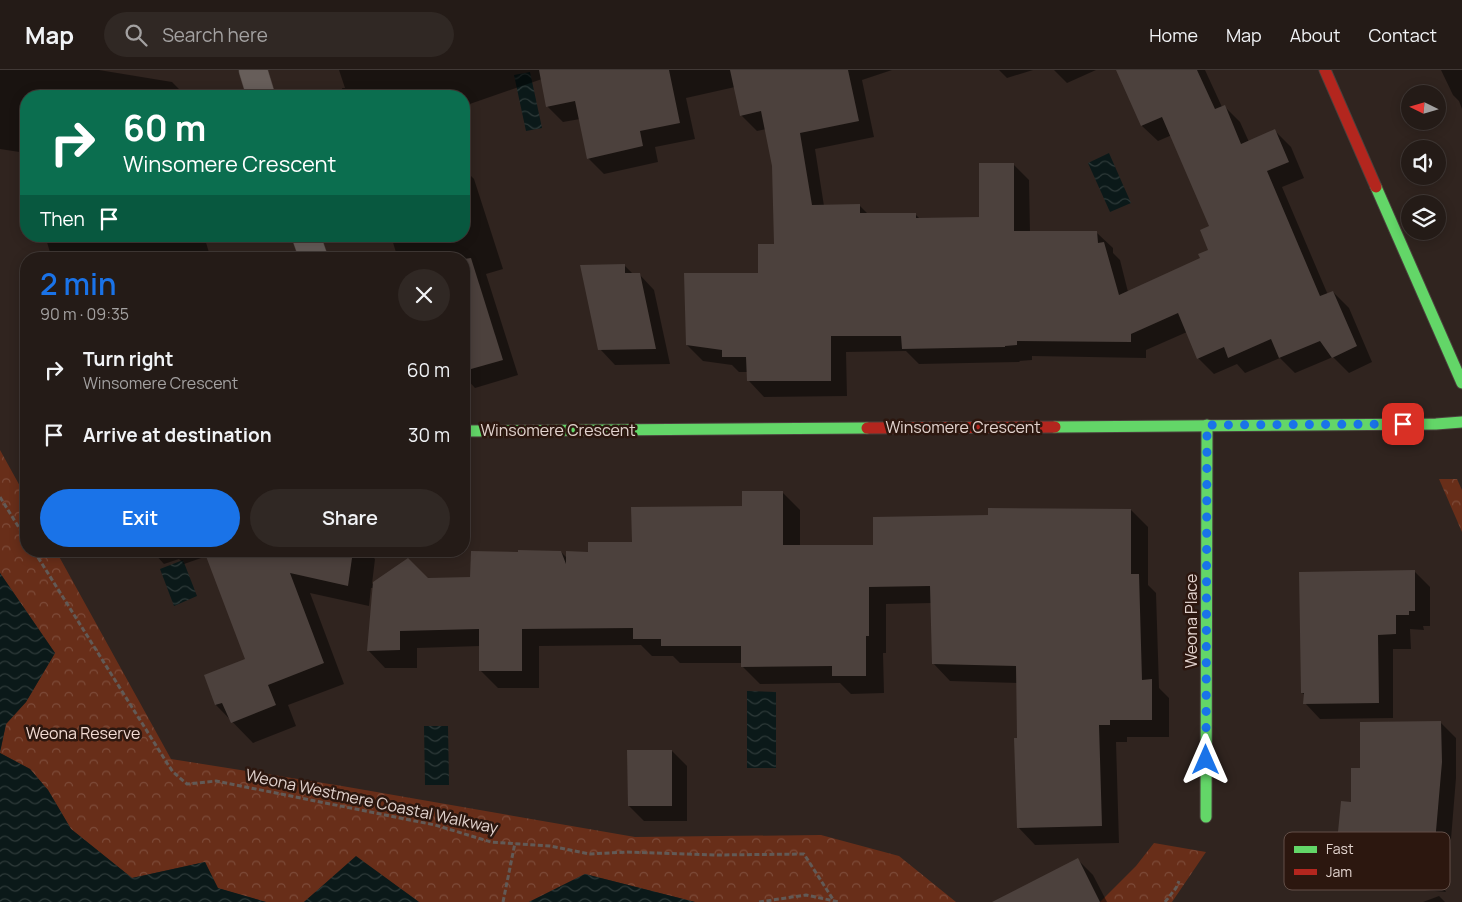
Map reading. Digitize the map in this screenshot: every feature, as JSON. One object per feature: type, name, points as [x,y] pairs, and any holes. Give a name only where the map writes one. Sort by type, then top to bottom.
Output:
[{"type":"street","points":[[252,70],[259,90]]},
{"type":"street","points":[[1325,70],[1462,383]]},
{"type":"street","name":"Winsomere Crescent","points":[[470,431],[1436,424],[1462,422]]},
{"type":"street","name":"Weona Place","points":[[1206,817],[1207,425]]},
{"type":"path","points":[[0,497],[20,529]]},
{"type":"path","name":"Weona Westmere Coastal Walkway","points":[[38,557],[167,763],[187,784],[216,781],[435,825],[492,842],[550,846],[590,854],[627,852],[718,855],[804,854],[834,901]]},
{"type":"path","points":[[503,902],[515,843]]},
{"type":"path","points":[[1165,902],[1179,881]]},
{"type":"path","points":[[758,902],[806,895],[839,902]]},
{"type":"green space","name":"Weona Reserve","points":[[0,450],[20,486],[20,557],[59,557],[171,759],[342,786],[635,837],[821,835],[899,856],[956,902],[695,902],[585,874],[529,902],[419,902],[356,857],[304,902],[266,902],[217,888],[205,862],[132,878],[71,829],[48,790],[30,769],[0,753],[6,724],[26,702],[55,653],[0,573]]},
{"type":"green space","points":[[1439,479],[1457,479],[1462,490],[1462,532]]},
{"type":"green space","points":[[1154,843],[1206,852],[1172,902],[1100,902],[1136,866]]},
{"type":"water","points":[[530,72],[542,128],[526,131],[514,75]]},
{"type":"water","points":[[1109,153],[1131,203],[1110,212],[1088,163]]},
{"type":"water","points":[[183,560],[197,596],[174,606],[160,569]]},
{"type":"water","points":[[0,573],[55,653],[26,702],[6,724],[0,752]]},
{"type":"water","points":[[747,691],[776,692],[776,768],[747,768]]},
{"type":"water","points":[[424,726],[448,726],[449,785],[425,785]]},
{"type":"water","points":[[0,753],[30,769],[48,790],[71,829],[132,878],[205,862],[218,888],[266,902],[0,902]]},
{"type":"water","points":[[356,856],[419,902],[304,902]]},
{"type":"water","points":[[585,874],[695,902],[529,902]]},
{"type":"building","points":[[539,70],[669,70],[680,123],[640,131],[643,146],[587,159],[575,101],[546,107]]},
{"type":"building","points":[[730,70],[848,70],[859,121],[800,133],[812,205],[860,204],[860,213],[916,213],[916,218],[979,217],[979,163],[1014,163],[1014,231],[1097,231],[1098,243],[1104,242],[1119,295],[1200,258],[1198,254],[1208,250],[1200,230],[1209,226],[1162,117],[1141,126],[1116,70],[1197,70],[1215,109],[1225,105],[1241,144],[1275,129],[1289,162],[1267,171],[1320,296],[1333,291],[1357,346],[1332,358],[1320,341],[1279,358],[1271,339],[1228,358],[1224,347],[1197,359],[1178,313],[1131,334],[1131,342],[1017,341],[1017,345],[1005,347],[902,349],[901,336],[831,336],[831,381],[747,381],[746,357],[722,357],[722,350],[686,345],[684,273],[758,273],[758,244],[774,244],[772,166],[761,111],[740,116]]},
{"type":"building","points":[[470,258],[503,360],[470,369]]},
{"type":"building","points":[[625,264],[625,273],[640,273],[656,349],[598,350],[580,265]]},
{"type":"building","points":[[742,491],[783,491],[783,545],[873,545],[873,517],[988,515],[988,508],[1131,509],[1131,574],[1139,574],[1142,680],[1152,679],[1152,720],[1110,720],[1110,725],[1099,725],[1102,826],[1017,828],[1014,738],[1017,738],[1016,666],[932,664],[930,586],[869,587],[869,636],[866,636],[866,676],[832,676],[832,666],[741,667],[741,646],[661,646],[661,639],[633,639],[633,628],[522,629],[522,671],[479,671],[479,629],[400,631],[400,650],[367,651],[373,582],[408,558],[428,578],[470,577],[471,551],[561,551],[566,564],[566,551],[588,552],[588,542],[632,542],[631,507],[742,506]]},
{"type":"building","points":[[206,557],[352,557],[348,586],[290,573],[324,663],[268,685],[276,705],[231,723],[222,703],[215,705],[204,675],[245,659]]},
{"type":"building","points":[[1415,570],[1415,611],[1409,611],[1409,615],[1396,615],[1396,634],[1378,635],[1379,703],[1303,704],[1304,693],[1301,693],[1299,572]]},
{"type":"building","points":[[1441,721],[1442,762],[1436,832],[1338,832],[1341,801],[1351,802],[1351,768],[1360,768],[1360,722]]},
{"type":"building","points":[[627,750],[672,750],[672,806],[628,806]]},
{"type":"building","points":[[1078,858],[1100,902],[992,902]]},
{"type":"traffic: fast","points":[[1376,187],[1462,383]]},
{"type":"traffic: fast","points":[[1055,427],[1436,424],[1462,422]]},
{"type":"traffic: fast","points":[[1206,817],[1207,425]]},
{"type":"traffic: fast","points":[[470,431],[867,428]]},
{"type":"traffic: jam","points":[[1325,70],[1376,187]]},
{"type":"traffic: jam","points":[[867,428],[1055,427]]},
{"type":"route","points":[[1206,760],[1207,425],[1403,424]]}]
